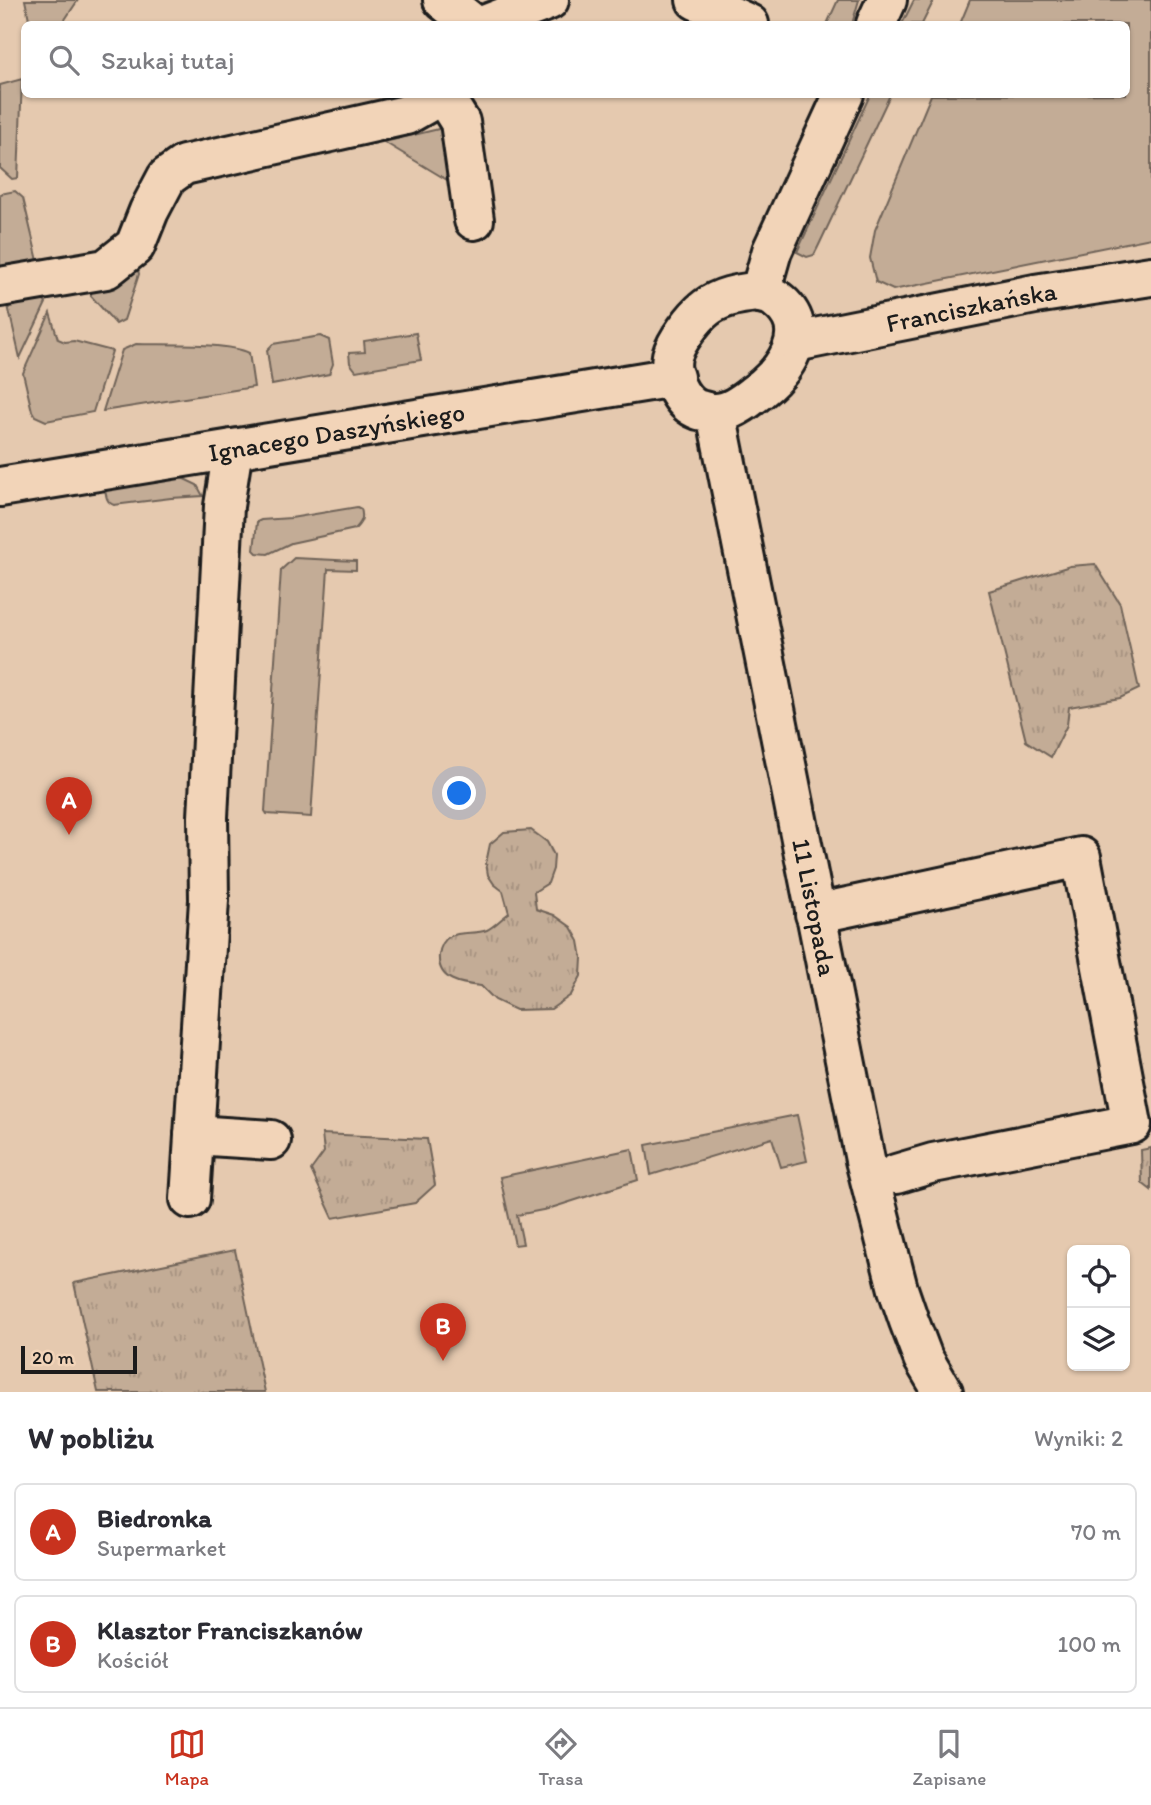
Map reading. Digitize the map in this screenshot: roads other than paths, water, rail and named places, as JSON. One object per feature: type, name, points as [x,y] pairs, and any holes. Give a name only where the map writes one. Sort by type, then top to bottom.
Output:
[{"type":"street","points":[[443,0],[469,21]]},
{"type":"street","points":[[496,21],[549,0]]},
{"type":"street","points":[[684,21],[694,0],[742,21]]},
{"type":"street","points":[[877,21],[887,0]]},
{"type":"street","points":[[0,286],[106,269],[135,246],[167,177],[184,165],[406,115],[437,98]]},
{"type":"street","points":[[445,98],[460,122],[474,219]]},
{"type":"street","points":[[760,293],[772,251],[842,98]]},
{"type":"street","name":"Franciszkańska","points":[[795,342],[1035,293],[1151,276]]},
{"type":"street","points":[[756,292],[774,297],[788,310],[795,328],[795,342],[779,373],[746,401],[732,409],[716,413],[705,412],[691,407],[678,393],[672,357],[695,317],[706,307],[722,299],[756,292]]},
{"type":"street","name":"Ignacego Daszyńskiego","points":[[0,488],[674,377]]},
{"type":"street","name":"11 Listopada","points":[[716,413],[865,1160],[898,1289],[923,1359],[943,1392]]},
{"type":"street","points":[[190,1199],[209,900],[208,817],[223,533],[233,449]]},
{"type":"street","points":[[815,915],[1081,857],[1132,1124],[933,1163],[896,1174]]},
{"type":"street","points":[[194,1135],[271,1140]]},
{"type":"place","name":"Biedronka","points":[[69,835]]},
{"type":"place","name":"Klasztor Franciszkanów","points":[[443,1361]]}]
